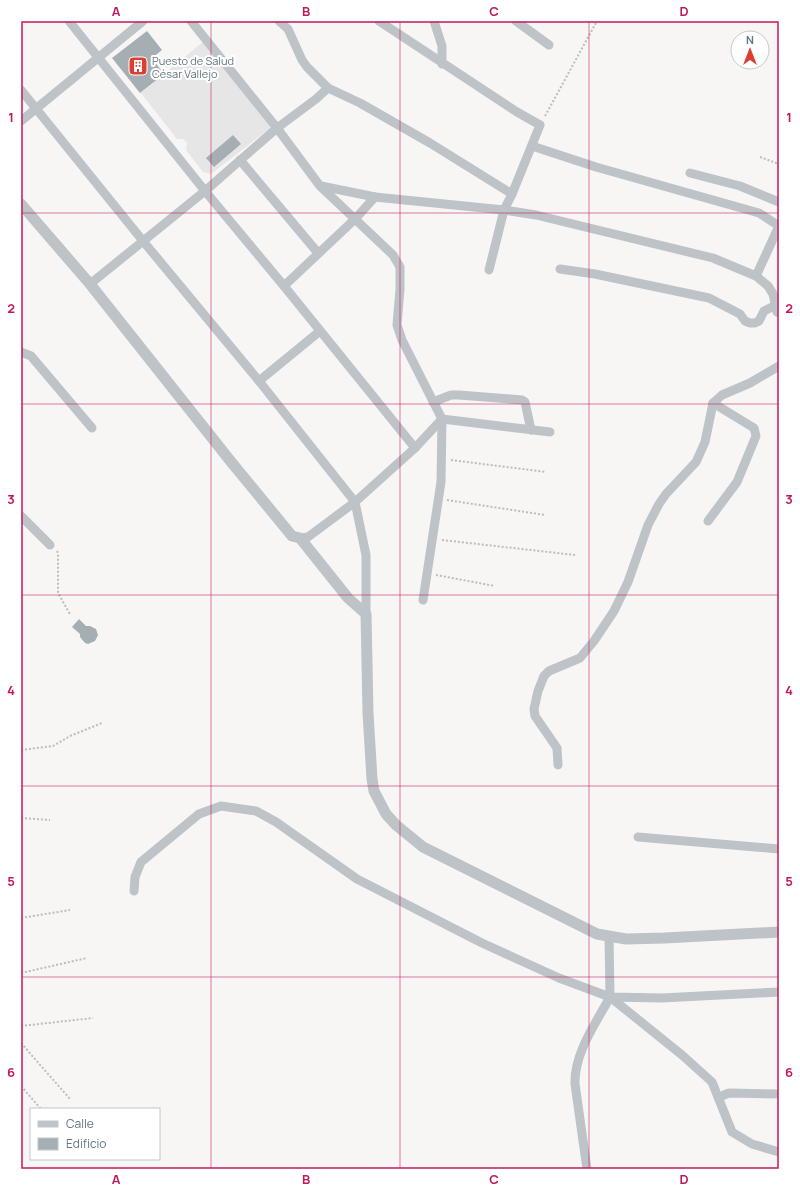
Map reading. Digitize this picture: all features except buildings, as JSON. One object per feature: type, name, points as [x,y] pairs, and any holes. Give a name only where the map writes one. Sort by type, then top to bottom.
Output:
[{"type":"street","points":[[69,21],[204,191],[284,286],[415,448]]},
{"type":"street","points":[[21,121],[144,21]]},
{"type":"street","points":[[191,21],[277,128],[320,186],[393,255],[400,267],[397,325],[402,340],[442,419],[441,482],[423,600]]},
{"type":"street","points":[[279,21],[288,29],[302,60],[307,67],[328,88],[360,103],[424,139],[512,194]]},
{"type":"street","points":[[379,21],[442,64],[540,125],[504,210],[489,270]]},
{"type":"street","points":[[434,21],[442,46],[442,64]]},
{"type":"street","points":[[516,21],[549,45]]},
{"type":"street","points":[[90,284],[204,191],[277,128],[316,99],[328,88]]},
{"type":"street","points":[[21,90],[355,502],[366,555],[368,713],[372,779],[374,791],[386,814],[396,825],[423,847],[591,932],[626,939],[779,932]]},
{"type":"street","points":[[532,146],[596,167],[759,213],[779,226],[756,276]]},
{"type":"street","points":[[240,160],[318,254]]},
{"type":"street","points":[[690,173],[740,186],[779,202]]},
{"type":"street","points":[[320,186],[375,197],[504,210],[536,215],[713,258],[756,276],[768,286],[773,294],[777,309],[764,311],[759,321],[750,323],[745,321],[740,314],[709,298],[595,274],[560,269]]},
{"type":"street","points":[[284,286],[375,197]]},
{"type":"street","points":[[21,204],[90,284],[292,536],[300,538],[308,537],[355,502],[415,448],[442,419]]},
{"type":"street","points":[[259,382],[320,331]]},
{"type":"street","points":[[21,352],[31,356],[92,428]]},
{"type":"street","points":[[558,765],[557,748],[535,716],[534,709],[538,691],[544,676],[549,671],[580,658],[594,641],[614,611],[628,582],[648,525],[659,504],[666,494],[696,462],[705,442],[713,403],[722,395],[750,383],[779,366]]},
{"type":"street","points":[[433,402],[451,395],[522,400],[525,402],[531,430]]},
{"type":"street","points":[[708,521],[737,482],[756,436],[754,428],[713,403]]},
{"type":"street","points":[[442,419],[550,432]]},
{"type":"street","points":[[21,516],[50,545]]},
{"type":"street","points":[[300,538],[348,598],[366,614]]},
{"type":"street","points":[[134,891],[135,877],[141,862],[199,814],[221,806],[256,811],[276,822],[357,879],[496,949],[559,978],[610,997],[682,1055],[712,1082],[720,1098],[732,1132],[752,1144],[779,1152]]},
{"type":"street","points":[[638,837],[779,849]]},
{"type":"street","points":[[587,1169],[575,1084],[576,1071],[578,1061],[587,1040],[610,997],[609,936]]},
{"type":"street","points":[[610,997],[662,998],[779,992]]},
{"type":"street","points":[[720,1098],[729,1093],[779,1094]]},
{"type":"path","points":[[540,125],[597,21]]},
{"type":"path","points":[[760,157],[779,164]]},
{"type":"path","points":[[442,459],[546,472]]},
{"type":"path","points":[[438,498],[545,515]]},
{"type":"path","points":[[433,539],[575,556]]},
{"type":"path","points":[[58,553],[58,593],[70,614]]},
{"type":"path","points":[[427,574],[495,586]]},
{"type":"path","points":[[21,750],[53,746],[70,736],[102,724]]},
{"type":"path","points":[[21,818],[50,820]]},
{"type":"path","points":[[21,918],[70,910]]},
{"type":"path","points":[[21,973],[87,958]]},
{"type":"path","points":[[21,1026],[93,1018]]},
{"type":"path","points":[[21,1043],[70,1099]]},
{"type":"path","points":[[21,1086],[40,1108]]},
{"type":"shaded area","points":[[204,41],[269,121],[270,128],[211,174],[203,172],[186,150],[187,143],[183,139],[177,139],[141,93]]},
{"type":"place","name":"Puesto de Salud César Vallejo","points":[[138,66]]}]
